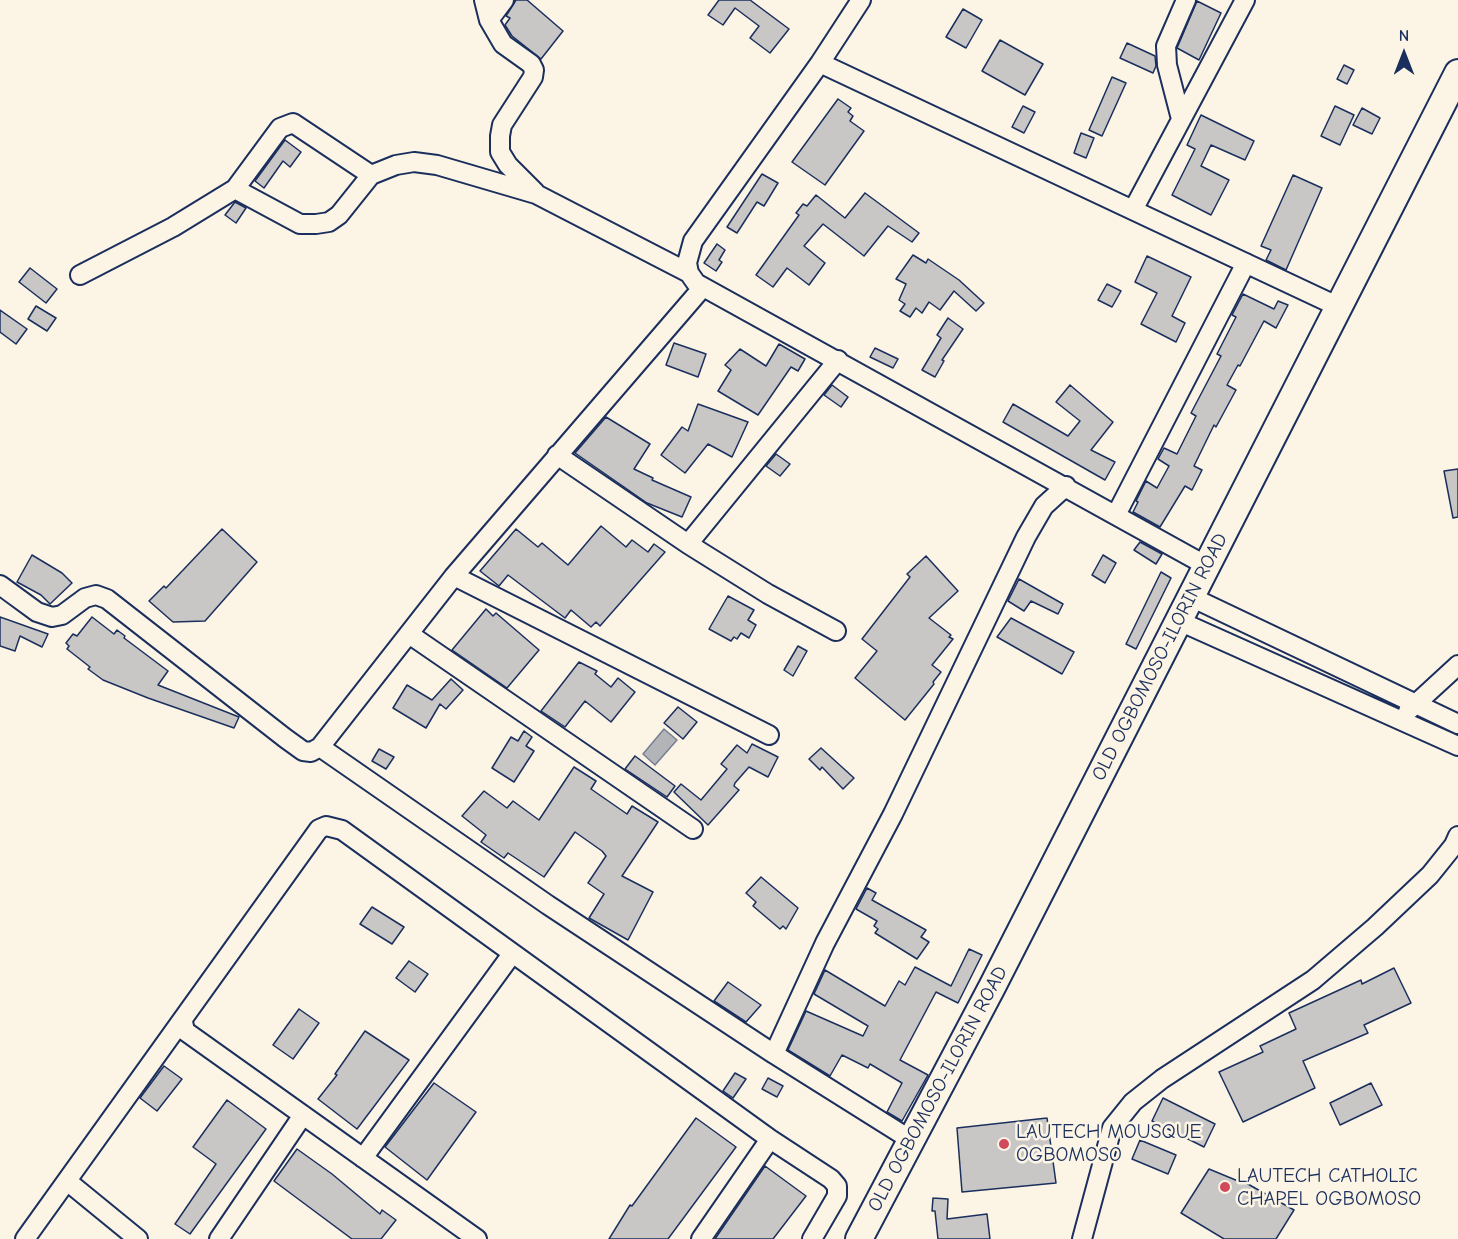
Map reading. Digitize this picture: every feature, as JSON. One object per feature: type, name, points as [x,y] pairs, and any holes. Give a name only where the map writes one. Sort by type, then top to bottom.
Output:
[{"type":"highway","name":"OLD OGBOMOSO-ILORIN ROAD","points":[[859,1239],[1179,621],[1458,73]]},
{"type":"street","points":[[484,0],[489,20],[503,45],[531,64],[534,70],[533,77],[502,124],[500,152],[507,165],[536,194]]},
{"type":"street","points":[[489,20],[504,0]]},
{"type":"street","points":[[861,0],[820,63],[693,241],[687,263],[689,273],[696,283],[1207,566]]},
{"type":"street","points":[[1181,119],[1167,65],[1166,46],[1186,0]]},
{"type":"street","points":[[1133,210],[1245,0]]},
{"type":"street","points":[[820,63],[1339,307]]},
{"type":"street","points":[[80,275],[173,227],[235,189],[280,128],[293,123],[371,175]]},
{"type":"street","points":[[235,189],[300,224],[315,224],[329,222],[339,215],[371,175],[396,165],[425,164],[536,194],[689,273]]},
{"type":"street","points":[[1116,515],[1246,263]]},
{"type":"street","points":[[0,585],[37,612],[52,617],[62,615],[85,598],[96,595],[107,599],[303,751],[311,752],[320,747],[454,576],[704,287]]},
{"type":"street","points":[[688,544],[838,360]]},
{"type":"street","points":[[557,455],[688,544],[768,594],[836,631]]},
{"type":"street","points":[[774,1054],[825,943],[894,814],[1026,537],[1044,506],[1066,486]]},
{"type":"street","points":[[454,576],[769,735]]},
{"type":"street","points":[[1191,597],[1458,724]]},
{"type":"street","points":[[1179,621],[1458,746]]},
{"type":"street","points":[[409,634],[693,829]]},
{"type":"street","points":[[1400,719],[1458,665]]},
{"type":"street","points":[[320,747],[548,905],[774,1054],[911,1140]]},
{"type":"street","points":[[26,1239],[319,829],[326,826],[342,830],[837,1186],[837,1196],[812,1239]]},
{"type":"street","points":[[1082,1239],[1112,1128],[1133,1102],[1162,1079],[1313,980],[1383,920],[1430,875],[1457,844]]},
{"type":"street","points":[[363,1158],[512,954]]},
{"type":"street","points":[[183,1022],[185,1031],[477,1239]]},
{"type":"street","points":[[219,1239],[303,1115]]},
{"type":"street","points":[[701,1239],[770,1140]]},
{"type":"street","points":[[67,1181],[138,1239]]},
{"type":"shaded area","points":[[664,729],[677,740],[655,765],[643,754]]},
{"type":"building","points":[[516,0],[527,0],[563,31],[541,59],[512,36],[505,25],[510,18],[506,16]]},
{"type":"building","points":[[719,0],[750,0],[789,29],[770,53],[750,38],[759,26],[735,8],[723,25],[708,15]]},
{"type":"building","points":[[1197,1],[1221,13],[1199,60],[1177,48]]},
{"type":"building","points":[[963,9],[982,20],[966,48],[946,37]]},
{"type":"building","points":[[1000,40],[1043,64],[1025,95],[982,71]]},
{"type":"building","points":[[1127,43],[1155,56],[1156,66],[1153,73],[1120,58]]},
{"type":"building","points":[[1344,65],[1354,70],[1347,84],[1337,79]]},
{"type":"building","points":[[1112,77],[1126,83],[1102,136],[1089,130]]},
{"type":"building","points":[[838,99],[851,108],[848,112],[853,116],[850,121],[864,131],[825,185],[792,162]]},
{"type":"building","points":[[1023,106],[1035,112],[1024,133],[1012,127]]},
{"type":"building","points":[[1335,106],[1354,115],[1340,145],[1321,136]]},
{"type":"building","points":[[1362,108],[1380,118],[1372,134],[1353,125]]},
{"type":"building","points":[[1201,115],[1254,141],[1245,160],[1211,145],[1201,166],[1229,180],[1211,215],[1172,195],[1195,149],[1187,145]]},
{"type":"building","points":[[1081,133],[1094,138],[1086,158],[1074,153]]},
{"type":"building","points":[[285,140],[301,152],[290,167],[283,161],[264,188],[255,181]]},
{"type":"building","points":[[762,174],[778,183],[764,206],[757,202],[737,233],[727,227]]},
{"type":"building","points":[[1293,175],[1322,188],[1286,270],[1266,260],[1271,250],[1261,246]]},
{"type":"building","points":[[865,193],[919,233],[912,242],[888,226],[864,256],[823,224],[804,246],[825,263],[809,285],[787,268],[773,287],[756,275],[799,215],[796,213],[803,204],[807,206],[816,195],[845,218]]},
{"type":"building","points":[[235,202],[246,208],[236,223],[225,215]]},
{"type":"building","points":[[717,244],[725,250],[719,260],[722,262],[716,271],[704,263]]},
{"type":"building","points":[[913,255],[926,263],[928,259],[959,280],[984,303],[976,311],[954,291],[940,310],[929,302],[922,313],[916,308],[910,317],[900,311],[905,304],[899,300],[906,284],[896,279]]},
{"type":"building","points":[[1147,256],[1191,277],[1172,316],[1185,323],[1176,342],[1141,324],[1157,293],[1135,282]]},
{"type":"building","points":[[30,268],[57,289],[46,303],[19,282]]},
{"type":"building","points":[[1107,284],[1121,291],[1112,307],[1098,300]]},
{"type":"building","points":[[1243,294],[1274,309],[1278,301],[1288,305],[1276,328],[1264,321],[1240,366],[1238,365],[1227,385],[1236,390],[1216,427],[1214,425],[1194,466],[1202,470],[1192,490],[1185,486],[1160,527],[1133,512],[1138,502],[1136,501],[1146,481],[1157,488],[1169,466],[1158,459],[1164,448],[1177,454],[1196,416],[1191,413],[1221,356],[1217,354],[1236,317],[1232,315]]},
{"type":"building","points":[[36,306],[56,318],[47,331],[28,319]]},
{"type":"building","points":[[0,310],[27,329],[16,344],[0,332]]},
{"type":"building","points":[[948,318],[963,329],[942,360],[944,361],[935,377],[922,370],[941,338],[937,335]]},
{"type":"building","points":[[674,343],[706,354],[698,377],[666,365]]},
{"type":"building","points":[[779,344],[805,359],[798,371],[791,367],[758,415],[718,391],[731,370],[725,365],[740,349],[766,366]]},
{"type":"building","points":[[875,348],[898,359],[893,368],[870,357]]},
{"type":"building","points":[[832,385],[848,397],[841,407],[824,395]]},
{"type":"building","points":[[1070,385],[1113,422],[1091,450],[1115,462],[1105,480],[1003,422],[1013,404],[1068,436],[1080,421],[1056,402]]},
{"type":"building","points":[[698,404],[748,422],[732,457],[708,444],[685,473],[661,455],[682,427],[688,431]]},
{"type":"building","points":[[606,417],[650,444],[634,469],[653,478],[652,480],[691,497],[682,517],[647,503],[575,453]]},
{"type":"building","points":[[776,454],[790,464],[780,476],[766,466]]},
{"type":"building","points":[[1458,469],[1458,517],[1453,518],[1444,471]]},
{"type":"building","points":[[601,526],[626,547],[632,540],[648,552],[654,544],[665,552],[600,626],[596,622],[591,627],[571,610],[565,618],[508,575],[499,586],[480,571],[516,529],[538,547],[542,543],[568,565]]},
{"type":"building","points":[[222,529],[257,562],[205,621],[173,622],[149,601],[164,586],[166,588]]},
{"type":"building","points":[[1140,542],[1162,554],[1156,564],[1134,550]]},
{"type":"building","points":[[32,555],[62,573],[72,583],[50,604],[41,595],[17,582]]},
{"type":"building","points":[[1103,555],[1116,563],[1105,583],[1092,575]]},
{"type":"building","points":[[926,556],[958,591],[929,618],[953,639],[932,665],[941,672],[933,682],[934,684],[905,720],[855,678],[877,651],[862,639],[910,577],[907,574]]},
{"type":"building","points":[[1161,572],[1171,578],[1136,649],[1126,644]]},
{"type":"building","points":[[1019,579],[1063,604],[1058,614],[1031,601],[1024,611],[1008,601]]},
{"type":"building","points":[[728,596],[754,610],[748,620],[756,625],[749,638],[741,633],[737,639],[734,637],[731,641],[709,629]]},
{"type":"building","points":[[486,609],[493,616],[496,613],[539,650],[507,688],[452,650]]},
{"type":"building","points":[[0,617],[48,634],[42,647],[20,636],[15,651],[0,646]]},
{"type":"building","points":[[92,617],[114,634],[117,630],[125,636],[124,638],[168,671],[158,685],[239,717],[234,728],[103,680],[88,669],[90,667],[67,649],[69,646],[66,643],[73,634],[77,636]]},
{"type":"building","points":[[1011,618],[1074,652],[1062,674],[997,637]]},
{"type":"building","points":[[798,646],[807,651],[793,676],[784,670]]},
{"type":"building","points":[[579,662],[597,671],[595,674],[611,687],[618,678],[635,692],[611,722],[585,701],[565,727],[541,711]]},
{"type":"building","points":[[451,679],[463,690],[446,709],[440,704],[426,728],[393,708],[407,685],[432,700]]},
{"type":"building","points":[[678,707],[697,722],[683,739],[664,723]]},
{"type":"building","points":[[524,731],[532,737],[526,746],[534,751],[514,782],[492,768],[511,737],[518,741]]},
{"type":"building","points":[[752,744],[778,757],[768,777],[749,767],[735,783],[734,786],[739,790],[708,825],[674,792],[681,784],[701,800],[727,769],[721,764],[737,745],[747,753]]},
{"type":"building","points":[[821,748],[854,778],[843,789],[822,767],[820,770],[809,759]]},
{"type":"building","points":[[379,749],[394,757],[386,769],[372,761]]},
{"type":"building","points":[[635,756],[675,786],[667,797],[625,769]]},
{"type":"building","points":[[574,767],[596,781],[591,789],[627,814],[632,806],[658,822],[622,876],[653,892],[628,940],[589,918],[604,894],[588,883],[606,856],[602,851],[575,832],[544,877],[508,853],[504,858],[481,842],[486,835],[462,816],[484,791],[507,808],[513,801],[539,820]]},
{"type":"building","points":[[761,877],[798,908],[786,929],[783,926],[780,929],[753,906],[756,902],[746,893]]},
{"type":"building","points":[[867,888],[876,893],[872,900],[926,930],[921,937],[929,942],[917,959],[875,933],[878,929],[874,926],[877,921],[856,909]]},
{"type":"building","points":[[372,907],[404,927],[392,944],[360,924]]},
{"type":"building","points":[[969,949],[982,955],[958,1003],[936,992],[900,1060],[928,1075],[902,1121],[887,1112],[902,1083],[870,1064],[868,1068],[842,1055],[830,1076],[788,1050],[806,1011],[863,1036],[868,1026],[814,994],[825,970],[885,1006],[899,981],[905,985],[915,967],[951,986]]},
{"type":"building","points":[[409,961],[428,974],[415,992],[396,978]]},
{"type":"building","points":[[1394,968],[1411,1003],[1364,1025],[1368,1033],[1303,1061],[1315,1088],[1243,1122],[1219,1072],[1263,1052],[1260,1046],[1296,1029],[1289,1013],[1361,980],[1362,984]]},
{"type":"building","points":[[728,982],[761,1005],[746,1022],[714,1001]]},
{"type":"building","points":[[299,1009],[319,1023],[293,1059],[273,1045]]},
{"type":"building","points":[[365,1031],[409,1060],[357,1129],[318,1099],[337,1075],[335,1074]]},
{"type":"building","points":[[164,1066],[182,1079],[157,1111],[140,1098]]},
{"type":"building","points":[[735,1073],[746,1079],[733,1098],[723,1091]]},
{"type":"building","points":[[768,1078],[783,1086],[777,1097],[762,1089]]},
{"type":"building","points":[[434,1083],[476,1112],[427,1180],[385,1147]]},
{"type":"building","points":[[1371,1083],[1382,1105],[1340,1125],[1330,1103]]},
{"type":"building","points":[[1163,1098],[1215,1124],[1204,1147],[1152,1121]]},
{"type":"building","points":[[227,1100],[266,1129],[190,1234],[175,1224],[216,1164],[193,1147]]},
{"type":"building","points":[[696,1118],[736,1147],[668,1239],[609,1239],[630,1205],[632,1206]]},
{"type":"building","name":"LAUTECH MOUSQUE OGBOMOSO","points":[[1047,1118],[1056,1183],[962,1192],[957,1128]]},
{"type":"building","points":[[1140,1140],[1176,1155],[1168,1174],[1132,1159]]},
{"type":"building","points":[[297,1149],[332,1174],[380,1214],[382,1210],[396,1220],[381,1239],[352,1239],[274,1181]]},
{"type":"building","points":[[765,1166],[806,1196],[773,1239],[715,1239]]},
{"type":"building","name":"LAUTECH CATHOLIC CHAPEL OGBOMOSO","points":[[1209,1169],[1238,1181],[1239,1179],[1294,1210],[1276,1239],[1224,1239],[1181,1213]]},
{"type":"building","points":[[933,1198],[948,1199],[947,1219],[987,1214],[990,1239],[938,1239],[935,1211],[932,1211]]},
{"type":"place","name":"LAUTECH MOUSQUE OGBOMOSO","points":[[1004,1144]]},
{"type":"place","name":"LAUTECH CATHOLIC CHAPEL OGBOMOSO","points":[[1225,1187]]}]
